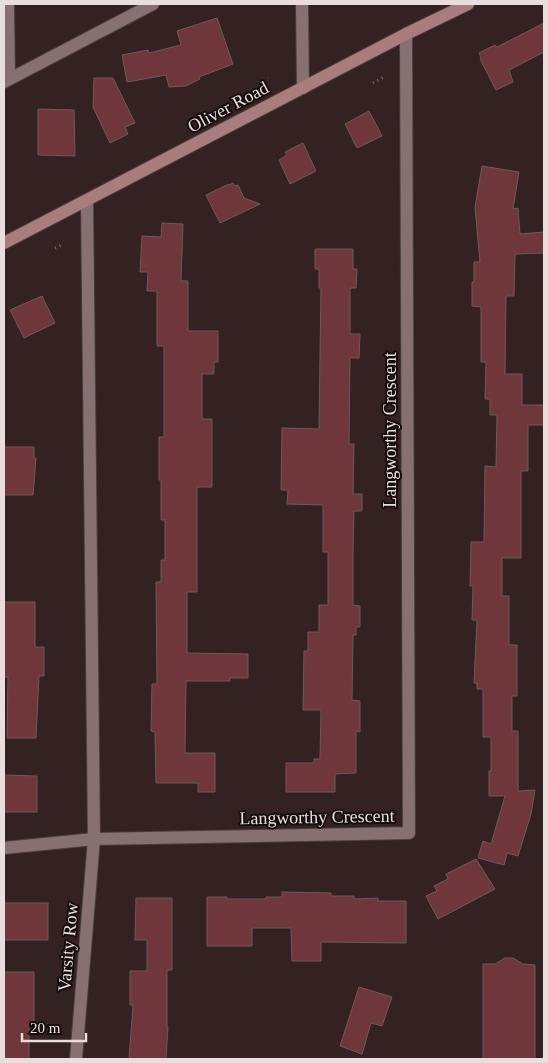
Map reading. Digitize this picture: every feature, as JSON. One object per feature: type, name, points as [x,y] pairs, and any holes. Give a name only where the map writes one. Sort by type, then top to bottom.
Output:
[{"type":"main road","name":"Oliver Road","points":[[4,243],[406,34],[468,4]]},
{"type":"street","points":[[8,4],[6,80],[153,4]]},
{"type":"street","points":[[302,4],[302,88]]},
{"type":"street","name":"Langworthy Crescent","points":[[94,838],[409,833],[406,34]]},
{"type":"street","points":[[4,848],[94,838],[87,201]]},
{"type":"street","name":"Varsity Row","points":[[76,1059],[94,838]]},
{"type":"path","points":[[373,83],[386,76]]},
{"type":"path","points":[[259,83],[268,78]]},
{"type":"path","points":[[54,248],[62,244]]},
{"type":"building","points":[[217,18],[233,64],[199,77],[200,79],[186,86],[169,87],[166,75],[127,82],[122,55],[148,50],[149,53],[181,45],[177,31]]},
{"type":"building","points":[[544,23],[544,52],[509,70],[513,82],[496,90],[480,59],[479,53],[495,45],[497,47]]},
{"type":"building","points":[[94,78],[113,78],[135,123],[125,127],[128,134],[110,143],[93,107]]},
{"type":"building","points":[[38,109],[74,110],[75,156],[38,155]]},
{"type":"building","points":[[369,111],[382,136],[357,148],[345,124]]},
{"type":"building","points":[[303,143],[316,171],[290,184],[279,160],[287,155],[285,152]]},
{"type":"building","points":[[482,166],[519,172],[513,209],[518,208],[520,234],[544,232],[544,253],[515,254],[514,296],[506,296],[505,374],[522,374],[522,405],[544,405],[544,425],[528,425],[528,471],[521,471],[521,558],[502,558],[502,596],[509,596],[509,645],[517,645],[517,696],[512,696],[512,731],[518,731],[518,791],[535,790],[531,814],[518,856],[507,853],[504,865],[478,858],[483,841],[491,844],[505,796],[489,796],[491,737],[483,737],[483,689],[477,689],[477,683],[474,683],[477,620],[472,620],[473,586],[470,586],[471,542],[484,542],[485,466],[496,467],[497,415],[490,415],[490,399],[485,399],[486,362],[481,362],[481,307],[472,306],[474,262],[480,262],[475,207]]},
{"type":"building","points":[[233,183],[235,186],[238,185],[244,198],[260,204],[220,223],[206,195]]},
{"type":"building","points":[[162,223],[183,224],[181,281],[188,281],[188,331],[218,331],[218,362],[214,362],[214,374],[202,374],[202,419],[212,419],[212,487],[197,487],[197,592],[187,592],[187,653],[248,654],[248,678],[230,678],[230,681],[186,681],[185,753],[215,753],[215,792],[198,792],[198,783],[156,783],[155,732],[151,731],[152,684],[157,684],[156,582],[161,582],[161,560],[165,560],[165,520],[161,520],[161,480],[159,480],[159,437],[164,437],[164,346],[157,346],[157,291],[147,291],[148,272],[140,272],[142,236],[161,237]]},
{"type":"building","points":[[315,249],[353,249],[353,269],[357,269],[356,288],[350,288],[350,334],[360,334],[359,358],[350,358],[349,444],[354,444],[353,494],[362,494],[362,511],[354,511],[353,553],[353,605],[360,606],[360,627],[356,627],[356,635],[353,635],[352,700],[360,701],[360,732],[356,731],[356,773],[335,774],[335,792],[286,792],[286,763],[314,763],[314,759],[320,759],[321,710],[303,710],[304,651],[308,651],[308,632],[319,632],[319,605],[328,605],[328,552],[323,552],[323,505],[287,504],[288,490],[281,490],[282,428],[319,429],[321,288],[319,288],[319,269],[315,269]]},
{"type":"building","points":[[42,296],[55,323],[24,338],[10,310]]},
{"type":"building","points":[[4,447],[34,447],[34,458],[36,458],[33,495],[4,495]]},
{"type":"building","points":[[4,602],[35,602],[35,647],[44,647],[44,676],[39,676],[36,738],[7,738],[8,677],[4,677]]},
{"type":"building","points":[[4,775],[37,776],[37,812],[4,812]]},
{"type":"building","points":[[476,859],[495,889],[438,919],[426,896],[437,891],[434,886],[448,879],[446,874]]},
{"type":"building","points":[[282,892],[331,893],[331,896],[354,896],[354,899],[378,898],[378,901],[406,901],[406,943],[321,942],[321,961],[292,961],[291,928],[252,928],[252,946],[207,946],[207,897],[266,899],[266,897],[282,897]]},
{"type":"building","points":[[136,898],[172,898],[172,970],[167,970],[168,1027],[166,1059],[129,1059],[133,1005],[130,1005],[130,971],[147,971],[147,940],[135,940]]},
{"type":"building","points":[[4,903],[48,903],[48,940],[4,940]]},
{"type":"building","points":[[505,958],[513,958],[523,964],[535,965],[535,1059],[483,1059],[483,964],[495,964]]},
{"type":"building","points":[[4,972],[34,972],[34,1026],[29,1026],[29,1059],[4,1059]]},
{"type":"building","points":[[359,987],[392,997],[382,1026],[371,1023],[362,1054],[340,1046]]}]
